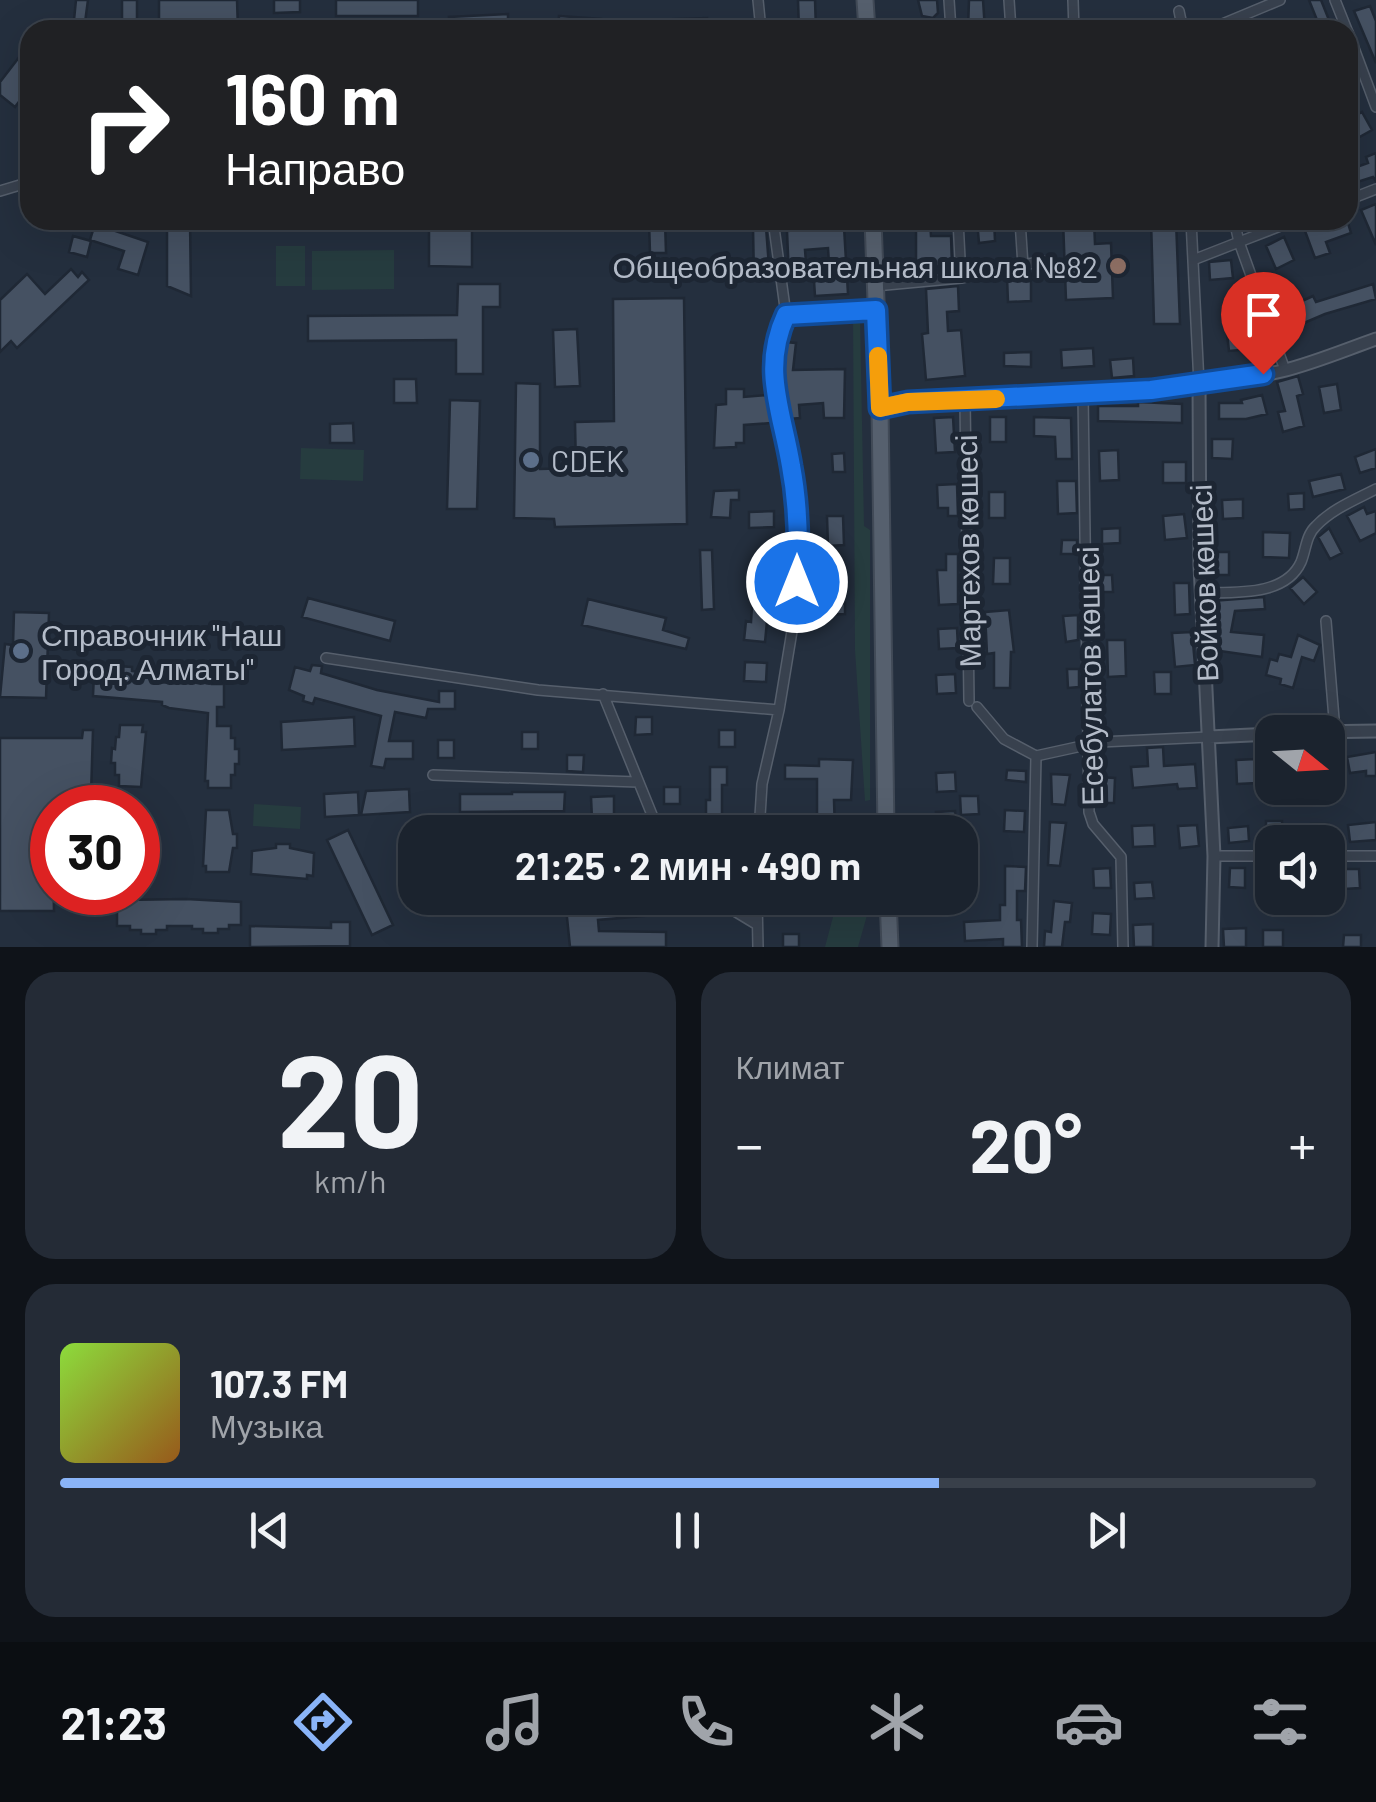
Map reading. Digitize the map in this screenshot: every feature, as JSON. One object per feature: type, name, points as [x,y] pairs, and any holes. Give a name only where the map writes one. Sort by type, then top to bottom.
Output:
[{"type":"main road","points":[[873,230],[886,815]]},
{"type":"main road","points":[[876,947],[889,917]]},
{"type":"main road","points":[[889,917],[890,947]]},
{"type":"street","points":[[1232,20],[1280,0]]},
{"type":"street","points":[[1179,12],[1180,20]]},
{"type":"street","points":[[1358,60],[1376,107]]},
{"type":"street","points":[[760,815],[762,784],[796,613],[798,550],[792,469],[772,381],[775,338],[786,315],[774,230]]},
{"type":"street","points":[[959,230],[961,278]]},
{"type":"street","points":[[1020,230],[1022,266]]},
{"type":"street","name":"Войков көшесі","points":[[1191,230],[1214,856],[1212,947]]},
{"type":"street","points":[[1236,230],[1285,370]]},
{"type":"street","points":[[1192,260],[1270,230]]},
{"type":"street","points":[[875,286],[961,278],[1043,260]]},
{"type":"street","points":[[786,315],[876,310]]},
{"type":"street","points":[[880,408],[908,402],[1199,384],[1285,370],[1376,339]]},
{"type":"street","name":"Есебулатов көшесі","points":[[1083,394],[1090,708],[1088,812],[1093,824],[1121,857],[1122,947]]},
{"type":"street","name":"Мартехов көшесі","points":[[965,400],[973,704],[1004,740],[1036,756]]},
{"type":"street","points":[[1202,594],[1278,585],[1293,576],[1314,527],[1334,511],[1376,489]]},
{"type":"street","points":[[1326,621],[1334,715]]},
{"type":"street","points":[[326,658],[538,690],[779,710]]},
{"type":"street","points":[[603,694],[652,815]]},
{"type":"street","points":[[1345,731],[1376,730]]},
{"type":"street","points":[[1032,947],[1036,756],[1087,745],[1255,735]]},
{"type":"street","points":[[433,775],[638,782]]},
{"type":"street","points":[[1214,856],[1255,856]]},
{"type":"street","points":[[1345,856],[1376,856]]},
{"type":"street","points":[[741,915],[756,924]]},
{"type":"street","points":[[756,915],[758,947]]},
{"type":"green space","points":[[276,246],[305,246],[305,286],[276,286]]},
{"type":"green space","points":[[394,250],[394,289],[312,290],[312,251]]},
{"type":"green space","points":[[853,313],[860,316],[864,526],[870,530],[870,800],[865,801],[855,650]]},
{"type":"green space","points":[[301,448],[364,450],[363,481],[300,479]]},
{"type":"green space","points":[[254,804],[301,807],[300,829],[253,826]]},
{"type":"green space","points":[[833,915],[867,915],[858,947],[825,947]]},
{"type":"building","points":[[76,0],[88,0],[85,20],[74,20]]},
{"type":"building","points":[[122,0],[137,0],[137,20],[122,20]]},
{"type":"building","points":[[159,0],[237,0],[238,20],[159,20]]},
{"type":"building","points":[[274,0],[300,0],[300,12],[274,13]]},
{"type":"building","points":[[336,0],[418,0],[418,16],[336,16]]},
{"type":"building","points":[[798,0],[815,0],[816,20],[799,20]]},
{"type":"building","points":[[918,0],[937,0],[938,13],[933,18],[922,16]]},
{"type":"building","points":[[969,0],[983,0],[984,20],[968,20]]},
{"type":"building","points":[[1309,0],[1321,0],[1329,20],[1317,20]]},
{"type":"building","points":[[1370,6],[1376,21],[1376,63],[1358,20],[1354,11]]},
{"type":"building","points":[[508,14],[508,20],[449,20],[449,17]]},
{"type":"building","points":[[559,16],[601,19],[601,20],[559,20]]},
{"type":"building","points":[[20,56],[20,100],[15,107],[0,95],[0,82]]},
{"type":"building","points":[[1362,112],[1372,130],[1358,138],[1358,114]]},
{"type":"building","points":[[1376,153],[1376,181],[1373,177],[1358,182],[1358,166],[1368,163],[1366,157]]},
{"type":"building","points":[[1376,204],[1376,245],[1361,210]]},
{"type":"building","points":[[93,230],[113,230],[148,242],[138,275],[118,269],[124,251],[90,240]]},
{"type":"building","points":[[167,230],[190,230],[191,296],[167,286]]},
{"type":"building","points":[[429,230],[472,230],[472,267],[429,266]]},
{"type":"building","points":[[649,230],[665,230],[666,253],[650,253]]},
{"type":"building","points":[[753,230],[766,230],[770,280],[754,280]]},
{"type":"building","points":[[844,230],[848,294],[815,296],[814,281],[830,280],[828,248],[805,250],[807,276],[789,277],[787,231]]},
{"type":"building","points":[[916,230],[931,230],[931,236],[951,236],[952,266],[916,267]]},
{"type":"building","points":[[978,230],[994,230],[995,241],[979,243]]},
{"type":"building","points":[[1063,230],[1094,230],[1095,244],[1111,243],[1113,298],[1066,300]]},
{"type":"building","points":[[1151,230],[1176,230],[1180,324],[1154,324]]},
{"type":"building","points":[[1305,231],[1351,233],[1326,242],[1330,253],[1315,258]]},
{"type":"building","points":[[73,236],[91,241],[87,257],[69,252]]},
{"type":"building","points":[[1284,237],[1294,260],[1276,269],[1266,246]]},
{"type":"building","points":[[1231,260],[1233,278],[1210,280],[1209,262]]},
{"type":"building","points":[[71,269],[78,277],[82,272],[89,280],[17,348],[11,341],[0,352],[0,300],[27,274],[45,294]]},
{"type":"building","points":[[1031,276],[1031,301],[1008,302],[1007,277]]},
{"type":"building","points":[[458,284],[500,284],[500,307],[483,307],[483,374],[456,374],[456,340],[308,341],[308,316],[457,315]]},
{"type":"building","points":[[1373,284],[1376,299],[1290,329],[1282,310],[1313,296],[1316,302]]},
{"type":"building","points":[[958,286],[959,311],[947,312],[948,331],[961,330],[965,376],[926,380],[922,334],[928,333],[926,289]]},
{"type":"building","points":[[684,298],[687,524],[555,527],[554,519],[514,518],[516,383],[540,384],[540,469],[576,468],[575,422],[614,421],[613,299]]},
{"type":"building","points":[[577,329],[580,386],[555,387],[553,330]]},
{"type":"building","points":[[1250,332],[1251,349],[1229,351],[1227,334]]},
{"type":"building","points":[[784,342],[796,343],[793,370],[845,369],[844,418],[824,418],[823,403],[799,405],[800,418],[789,419],[783,391]]},
{"type":"building","points":[[1093,348],[1094,366],[1062,368],[1061,350]]},
{"type":"building","points":[[1031,352],[1031,367],[1004,366],[1004,353]]},
{"type":"building","points":[[1133,358],[1134,376],[1112,378],[1110,360]]},
{"type":"building","points":[[1298,376],[1303,394],[1297,396],[1304,426],[1283,432],[1278,412],[1285,411],[1277,382]]},
{"type":"building","points":[[394,379],[416,379],[417,403],[394,403]]},
{"type":"building","points":[[1337,384],[1341,410],[1324,413],[1319,387]]},
{"type":"building","points":[[726,389],[744,389],[744,397],[768,395],[773,420],[744,425],[744,443],[736,443],[736,447],[714,448],[716,405],[726,404]]},
{"type":"building","points":[[1262,395],[1267,414],[1219,419],[1219,403],[1242,403],[1241,400]]},
{"type":"building","points":[[450,400],[480,401],[477,509],[447,509]]},
{"type":"building","points":[[1138,402],[1182,404],[1182,423],[1098,421],[1098,406],[1138,406]]},
{"type":"building","points":[[953,417],[955,452],[936,453],[934,418]]},
{"type":"building","points":[[990,417],[1006,417],[1006,442],[990,442]]},
{"type":"building","points":[[1034,417],[1071,418],[1072,459],[1056,459],[1055,437],[1034,436]]},
{"type":"building","points":[[353,423],[354,443],[330,443],[330,424]]},
{"type":"building","points":[[1212,439],[1233,439],[1232,459],[1212,458]]},
{"type":"building","points":[[1376,449],[1376,468],[1360,473],[1355,457]]},
{"type":"building","points":[[1118,450],[1119,480],[1100,481],[1099,451]]},
{"type":"building","points":[[844,453],[845,472],[833,472],[832,454]]},
{"type":"building","points":[[1163,462],[1186,462],[1186,483],[1163,483]]},
{"type":"building","points":[[1341,474],[1345,489],[1313,497],[1309,481]]},
{"type":"building","points":[[1057,481],[1076,481],[1077,513],[1058,514]]},
{"type":"building","points":[[957,484],[958,516],[948,516],[948,508],[938,508],[937,485]]},
{"type":"building","points":[[739,490],[739,500],[731,500],[730,518],[711,517],[714,491]]},
{"type":"building","points":[[989,492],[1005,492],[1005,518],[989,518]]},
{"type":"building","points":[[1304,493],[1304,509],[1289,510],[1288,494]]},
{"type":"building","points":[[1243,499],[1243,518],[1223,519],[1222,500]]},
{"type":"building","points":[[1364,507],[1367,514],[1376,511],[1376,533],[1360,541],[1347,516]]},
{"type":"building","points":[[774,511],[774,527],[749,528],[749,512]]},
{"type":"building","points":[[1184,514],[1187,538],[1165,540],[1163,516]]},
{"type":"building","points":[[827,516],[843,516],[844,545],[828,546]]},
{"type":"building","points":[[1120,528],[1120,543],[1102,544],[1102,529]]},
{"type":"building","points":[[1329,528],[1342,553],[1330,559],[1318,537]]},
{"type":"building","points":[[1263,532],[1290,533],[1289,558],[1263,557]]},
{"type":"building","points":[[1062,540],[1077,540],[1077,554],[1061,554]]},
{"type":"building","points":[[700,550],[712,550],[714,609],[702,610]]},
{"type":"building","points":[[1209,552],[1229,552],[1229,575],[1210,575]]},
{"type":"building","points":[[946,554],[958,554],[958,604],[939,605],[937,570],[946,570]]},
{"type":"building","points":[[994,558],[1010,558],[1010,584],[993,584]]},
{"type":"building","points":[[1096,575],[1112,575],[1113,592],[1096,592]]},
{"type":"building","points":[[1303,577],[1317,592],[1304,604],[1290,588]]},
{"type":"building","points":[[1174,583],[1189,583],[1190,614],[1175,615]]},
{"type":"building","points":[[753,590],[776,592],[775,612],[768,611],[765,642],[744,640],[746,621],[751,622]]},
{"type":"building","points":[[1264,597],[1265,609],[1235,611],[1231,632],[1264,635],[1262,657],[1213,650],[1211,601]]},
{"type":"building","points":[[308,598],[395,621],[390,641],[302,617]]},
{"type":"building","points":[[588,599],[666,618],[663,630],[689,638],[686,649],[582,625]]},
{"type":"building","points":[[845,603],[845,614],[825,615],[825,604]]},
{"type":"building","points":[[1009,610],[1014,652],[1010,688],[994,688],[994,653],[987,654],[985,612]]},
{"type":"building","points":[[14,612],[49,613],[46,698],[0,697],[5,644],[13,645]]},
{"type":"building","points":[[1078,615],[1078,640],[1066,642],[1063,616]]},
{"type":"building","points":[[957,628],[958,648],[939,649],[938,629]]},
{"type":"building","points":[[1192,632],[1195,665],[1175,667],[1172,633]]},
{"type":"building","points":[[1298,635],[1320,645],[1314,661],[1302,657],[1293,688],[1266,675],[1270,659],[1277,661],[1279,654],[1291,657]]},
{"type":"building","points":[[1107,640],[1125,640],[1126,676],[1108,677]]},
{"type":"building","points":[[745,662],[767,663],[766,682],[744,681]]},
{"type":"building","points":[[312,665],[322,666],[321,673],[377,690],[439,702],[439,691],[455,691],[455,709],[428,709],[426,718],[395,712],[389,741],[413,741],[413,759],[386,759],[384,768],[371,766],[381,716],[315,698],[313,704],[303,701],[304,696],[289,690],[295,667],[310,671]]},
{"type":"building","points":[[117,666],[156,675],[155,682],[175,683],[175,679],[186,679],[186,675],[224,684],[224,707],[217,707],[217,726],[231,726],[231,738],[235,738],[235,749],[239,749],[239,764],[235,764],[235,775],[231,775],[231,788],[208,788],[205,781],[208,713],[169,708],[162,702],[93,696],[94,673],[106,674],[106,670],[117,670]]},
{"type":"building","points":[[1067,669],[1079,669],[1079,687],[1068,688]]},
{"type":"building","points":[[1154,672],[1171,672],[1171,694],[1155,694]]},
{"type":"building","points":[[955,674],[956,693],[937,694],[936,675]]},
{"type":"building","points":[[354,717],[355,746],[282,750],[281,722]]},
{"type":"building","points":[[636,717],[652,717],[652,734],[635,735]]},
{"type":"building","points":[[120,725],[143,725],[142,732],[146,732],[141,785],[119,785],[115,763],[111,763],[112,748],[115,749]]},
{"type":"building","points":[[83,730],[93,730],[91,785],[30,785],[30,911],[0,911],[0,738],[82,738]]},
{"type":"building","points":[[719,730],[735,730],[735,747],[719,747]]},
{"type":"building","points":[[522,732],[538,732],[538,749],[522,749]]},
{"type":"building","points":[[438,740],[454,740],[454,758],[438,758]]},
{"type":"building","points":[[1163,747],[1164,766],[1195,764],[1197,788],[1178,789],[1177,784],[1133,788],[1131,767],[1148,766],[1147,748]]},
{"type":"building","points":[[1376,752],[1376,776],[1366,776],[1366,771],[1350,773],[1347,757]]},
{"type":"building","points":[[567,755],[584,755],[583,772],[567,771]]},
{"type":"building","points":[[819,759],[853,760],[851,800],[834,800],[834,815],[817,815],[817,779],[785,779],[785,765],[819,766]]},
{"type":"building","points":[[1255,759],[1255,783],[1237,784],[1236,760]]},
{"type":"building","points":[[710,767],[727,767],[727,785],[722,785],[722,815],[706,815],[706,800],[710,800]]},
{"type":"building","points":[[1007,770],[1026,771],[1026,782],[1006,780]]},
{"type":"building","points":[[955,772],[956,791],[937,792],[936,773]]},
{"type":"building","points":[[1051,774],[1070,775],[1065,805],[1052,804]]},
{"type":"building","points":[[1098,777],[1115,778],[1114,803],[1098,803]]},
{"type":"building","points":[[664,787],[680,787],[680,804],[664,804]]},
{"type":"building","points":[[409,789],[410,812],[361,815],[366,791]]},
{"type":"building","points":[[358,792],[359,815],[325,817],[324,794]]},
{"type":"building","points":[[565,792],[564,811],[460,812],[460,794]]},
{"type":"building","points":[[614,796],[614,815],[592,815],[591,797]]},
{"type":"building","points":[[960,796],[978,796],[979,814],[961,815]]},
{"type":"building","points":[[206,810],[229,810],[237,848],[233,848],[229,872],[206,872],[203,866]]},
{"type":"building","points":[[1005,810],[1025,811],[1024,832],[1004,831]]},
{"type":"building","points":[[955,811],[955,815],[936,815]]},
{"type":"building","points":[[1266,821],[1282,821],[1282,825],[1266,825]]},
{"type":"building","points":[[1050,822],[1066,823],[1060,866],[1048,865]]},
{"type":"building","points":[[1376,822],[1376,840],[1350,842],[1348,825]]},
{"type":"building","points":[[1154,825],[1155,846],[1133,847],[1132,826]]},
{"type":"building","points":[[1197,825],[1199,846],[1180,848],[1178,826]]},
{"type":"building","points":[[1248,826],[1249,841],[1229,843],[1228,828]]},
{"type":"building","points":[[348,830],[393,925],[372,935],[327,840]]},
{"type":"building","points":[[276,844],[290,844],[290,848],[314,853],[313,876],[307,875],[307,879],[251,874],[252,851],[276,848]]},
{"type":"building","points":[[1005,866],[1026,867],[1025,891],[1017,891],[1022,947],[1003,947],[1003,939],[965,941],[964,922],[1000,920],[1000,905],[1005,905]]},
{"type":"building","points":[[1110,868],[1111,888],[1094,888],[1093,869]]},
{"type":"building","points":[[1230,868],[1245,868],[1245,888],[1229,887]]},
{"type":"building","points":[[1345,869],[1359,869],[1360,888],[1345,889]]},
{"type":"building","points":[[1152,882],[1154,898],[1135,899],[1134,883]]},
{"type":"building","points":[[160,899],[241,902],[241,925],[229,925],[229,929],[218,929],[218,933],[203,933],[203,929],[192,926],[167,926],[167,930],[156,930],[156,934],[141,934],[141,930],[130,930],[130,926],[117,926],[117,915],[160,915]]},
{"type":"building","points":[[1054,901],[1072,903],[1070,922],[1065,922],[1062,947],[1044,947],[1045,931],[1051,932]]},
{"type":"building","points":[[1093,913],[1111,914],[1110,935],[1092,934]]},
{"type":"building","points":[[567,915],[654,915],[598,920],[599,931],[666,932],[666,947],[570,947]]},
{"type":"building","points":[[331,922],[350,922],[350,946],[250,947],[250,926],[331,928]]},
{"type":"building","points":[[1153,924],[1153,947],[1134,947],[1133,925]]},
{"type":"building","points":[[1246,928],[1246,947],[1224,947],[1223,929]]},
{"type":"building","points":[[1263,930],[1283,930],[1283,947],[1263,947]]},
{"type":"building","points":[[783,934],[799,934],[799,947],[783,947]]},
{"type":"building","points":[[1344,935],[1361,935],[1361,947],[1343,947]]},
{"type":"slow traffic","points":[[878,356],[880,408],[908,402],[996,399]]},
{"type":"place","name":"Общеобразовательная школа №82","points":[[1118,266]]},
{"type":"place","name":"CDEK","points":[[531,460]]},
{"type":"place","name":"Справочник \"Наш Город. Алматы\"","points":[[21,651]]},
{"type":"route","points":[[797,582],[792,469],[772,381],[775,338],[786,315],[876,310],[880,408],[908,402],[1151,390],[1263,374]]}]
